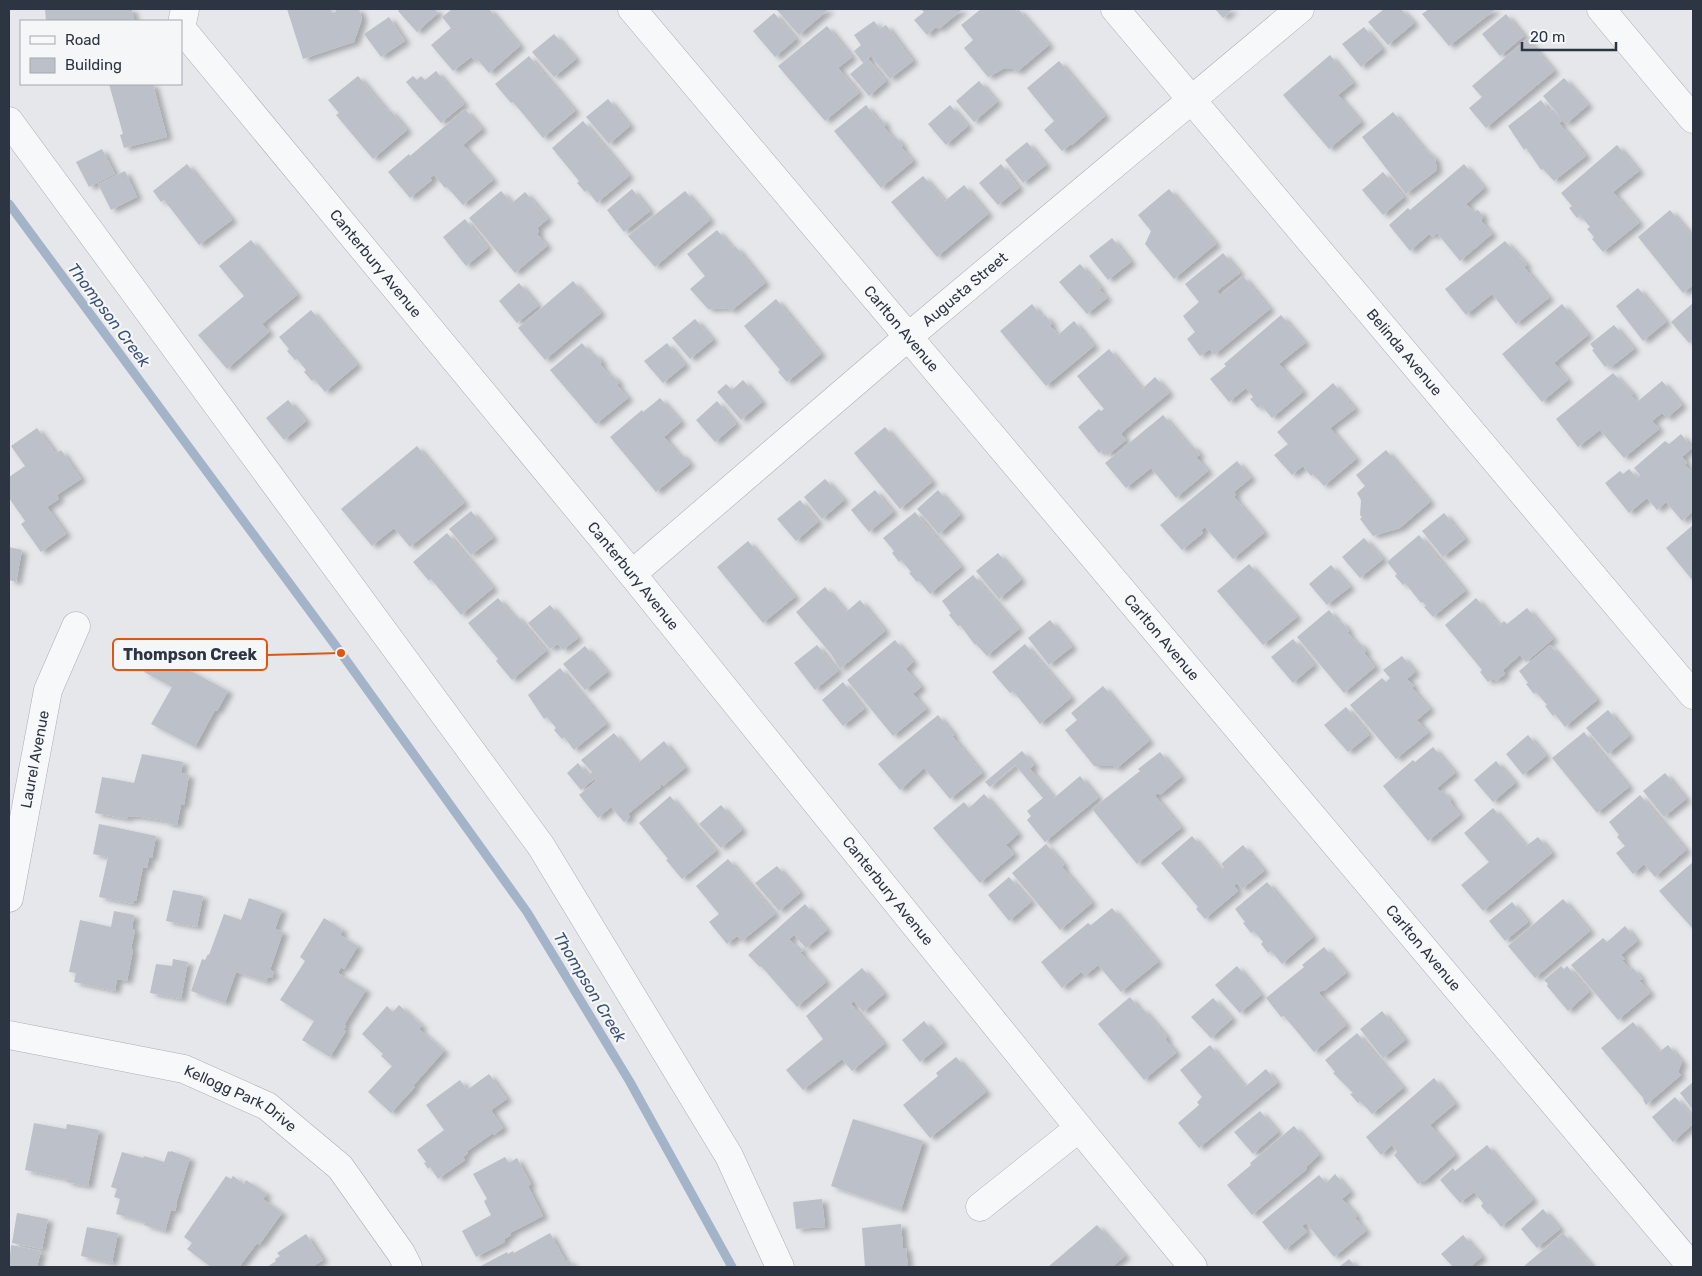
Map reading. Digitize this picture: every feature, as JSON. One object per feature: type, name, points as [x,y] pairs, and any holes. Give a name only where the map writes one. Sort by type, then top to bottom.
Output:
[{"type":"street","points":[[182,23],[185,9]]},
{"type":"street","name":"Carlton Avenue","points":[[632,9],[1692,1267]]},
{"type":"street","name":"Belinda Avenue","points":[[1115,9],[1693,695]]},
{"type":"street","name":"Augusta Street","points":[[632,574],[908,337],[1300,9]]},
{"type":"street","points":[[1601,9],[1693,119]]},
{"type":"street","name":"Canterbury Avenue","points":[[182,29],[632,574],[1193,1267]]},
{"type":"street","points":[[9,121],[541,846],[729,1156],[780,1267]]},
{"type":"street","name":"Laurel Avenue","points":[[9,898],[48,690],[76,626]]},
{"type":"street","name":"Kellogg Park Drive","points":[[9,1035],[184,1069],[267,1106],[340,1167],[401,1253],[408,1267]]},
{"type":"street","points":[[980,1207],[1079,1128]]},
{"type":"building","points":[[45,9],[132,9],[134,20],[46,20]]},
{"type":"building","points":[[287,9],[331,9],[332,13],[336,12],[335,9],[359,9],[362,19],[354,42],[303,59]]},
{"type":"building","points":[[401,9],[435,9],[438,13],[417,32],[398,11]]},
{"type":"building","points":[[452,9],[489,9],[520,46],[489,73],[477,59],[475,61],[471,57],[453,71],[431,45],[451,28],[442,17]]},
{"type":"building","points":[[776,9],[829,9],[799,35]]},
{"type":"building","points":[[921,9],[963,9],[939,29],[936,27],[927,35],[914,20],[924,12]]},
{"type":"building","points":[[981,9],[1015,9],[1017,11],[1018,9],[1049,45],[1017,72],[1013,69],[1003,69],[988,77],[964,48],[973,40],[961,25]]},
{"type":"building","points":[[1215,9],[1233,9],[1223,18]]},
{"type":"building","points":[[1384,9],[1401,9],[1414,23],[1388,45],[1368,22]]},
{"type":"building","points":[[1429,9],[1496,9],[1449,46],[1422,14]]},
{"type":"building","points":[[774,13],[796,39],[775,57],[753,31]]},
{"type":"building","points":[[1506,14],[1524,36],[1500,56],[1482,34]]},
{"type":"building","points":[[389,17],[405,41],[381,57],[364,34]]},
{"type":"building","points":[[874,21],[880,29],[886,25],[913,61],[890,79],[871,56],[863,63],[854,51],[861,45],[854,35]]},
{"type":"building","points":[[827,26],[852,57],[838,68],[859,93],[825,121],[778,66]]},
{"type":"building","points":[[1364,27],[1382,49],[1361,67],[1342,44]]},
{"type":"building","points":[[554,34],[576,59],[554,77],[532,52]]},
{"type":"building","points":[[1527,39],[1554,71],[1486,128],[1469,108],[1482,97],[1472,86]]},
{"type":"building","points":[[1330,55],[1353,83],[1338,95],[1361,122],[1329,149],[1283,95]]},
{"type":"building","points":[[529,56],[575,111],[543,138],[495,84]]},
{"type":"building","points":[[868,59],[886,81],[869,96],[850,74]]},
{"type":"building","points":[[1059,61],[1105,116],[1072,145],[1062,151],[1044,130],[1054,121],[1027,88]]},
{"type":"building","points":[[436,71],[464,104],[441,123],[406,82],[413,76],[417,80],[421,76],[425,80]]},
{"type":"building","points":[[358,76],[388,112],[390,110],[407,130],[373,159],[336,115],[339,113],[328,100]]},
{"type":"building","points":[[1564,78],[1588,105],[1566,124],[1543,96]]},
{"type":"building","points":[[979,81],[997,102],[974,122],[956,101]]},
{"type":"building","points":[[109,85],[153,85],[167,137],[124,148],[120,135],[123,134]]},
{"type":"building","points":[[608,99],[630,126],[609,144],[586,117]]},
{"type":"building","points":[[1541,100],[1550,112],[1553,109],[1562,121],[1559,123],[1586,156],[1554,181],[1543,169],[1541,170],[1526,148],[1524,150],[1508,126]]},
{"type":"building","points":[[866,105],[878,120],[880,118],[886,125],[884,127],[893,138],[895,136],[903,146],[901,147],[913,161],[881,188],[834,131]]},
{"type":"building","points":[[950,105],[968,126],[946,145],[928,124]]},
{"type":"building","points":[[465,109],[482,129],[463,145],[493,180],[463,205],[434,175],[430,178],[432,180],[410,198],[388,172],[409,154],[410,156]]},
{"type":"building","points":[[1393,112],[1423,148],[1435,158],[1437,170],[1406,194],[1362,137]]},
{"type":"building","points":[[583,121],[629,176],[597,203],[587,190],[585,192],[577,183],[579,181],[552,148]]},
{"type":"building","points":[[1027,142],[1046,165],[1023,183],[1005,160]]},
{"type":"building","points":[[1617,145],[1639,171],[1613,192],[1639,223],[1603,252],[1592,239],[1594,237],[1587,229],[1590,227],[1580,215],[1577,218],[1569,208],[1572,206],[1561,193]]},
{"type":"building","points":[[102,149],[115,174],[89,187],[76,162]]},
{"type":"building","points":[[187,164],[232,220],[199,245],[164,200],[161,202],[153,191]]},
{"type":"building","points":[[1001,164],[1019,188],[998,205],[979,183]]},
{"type":"building","points":[[1464,164],[1484,188],[1466,204],[1473,212],[1478,210],[1483,216],[1481,221],[1492,234],[1460,261],[1437,233],[1432,237],[1429,234],[1410,251],[1389,225],[1408,208],[1410,210]]},
{"type":"building","points":[[125,171],[137,197],[111,210],[98,184]]},
{"type":"building","points":[[1383,172],[1404,197],[1383,215],[1362,190]]},
{"type":"building","points":[[923,176],[945,201],[964,185],[988,214],[937,257],[891,202]]},
{"type":"building","points":[[632,189],[650,211],[624,232],[607,210]]},
{"type":"building","points":[[1169,189],[1216,244],[1174,279],[1145,244],[1151,231],[1138,215]]},
{"type":"building","points":[[501,191],[512,203],[525,192],[548,219],[537,228],[539,231],[537,234],[547,246],[515,273],[469,218]]},
{"type":"building","points":[[685,191],[710,220],[655,267],[628,236]]},
{"type":"building","points":[[1670,210],[1693,237],[1693,285],[1683,293],[1638,237]]},
{"type":"building","points":[[465,219],[488,248],[466,266],[443,237]]},
{"type":"building","points":[[717,230],[733,249],[735,246],[765,283],[731,311],[728,308],[708,309],[690,289],[705,276],[687,254]]},
{"type":"building","points":[[1112,238],[1131,262],[1108,280],[1089,256]]},
{"type":"building","points":[[251,240],[297,295],[262,324],[269,332],[227,369],[198,335],[244,296],[219,266]]},
{"type":"building","points":[[1505,241],[1527,265],[1524,267],[1549,298],[1516,324],[1492,294],[1466,315],[1445,289]]},
{"type":"building","points":[[1223,253],[1240,273],[1217,291],[1220,295],[1243,276],[1270,309],[1214,355],[1210,349],[1200,356],[1187,339],[1195,332],[1183,316],[1199,302],[1185,284]]},
{"type":"building","points":[[1080,264],[1101,288],[1099,289],[1107,298],[1087,314],[1059,282]]},
{"type":"building","points":[[573,281],[601,313],[545,360],[518,328]]},
{"type":"building","points":[[519,283],[538,306],[517,323],[499,301]]},
{"type":"building","points":[[1638,288],[1666,322],[1643,341],[1616,306]]},
{"type":"building","points":[[776,299],[821,354],[787,382],[778,372],[780,370],[744,326]]},
{"type":"building","points":[[1693,303],[1693,339],[1689,343],[1671,322]]},
{"type":"building","points":[[1032,304],[1042,317],[1045,315],[1052,324],[1050,326],[1058,335],[1074,321],[1094,346],[1046,386],[1000,331]]},
{"type":"building","points":[[1562,304],[1588,335],[1554,363],[1568,380],[1542,402],[1502,354]]},
{"type":"building","points":[[311,310],[357,365],[325,392],[314,379],[312,381],[304,372],[306,370],[287,351],[289,349],[279,337]]},
{"type":"building","points":[[1281,315],[1305,343],[1279,364],[1303,392],[1272,418],[1261,405],[1258,408],[1250,399],[1253,397],[1246,388],[1229,402],[1210,379],[1226,366],[1224,364]]},
{"type":"building","points":[[695,319],[713,340],[690,359],[672,338]]},
{"type":"building","points":[[1614,325],[1634,349],[1610,368],[1608,364],[1605,367],[1592,350],[1594,349],[1590,344]]},
{"type":"building","points":[[582,343],[592,355],[594,353],[602,362],[600,364],[619,383],[617,385],[628,398],[596,424],[550,370]]},
{"type":"building","points":[[667,343],[685,365],[663,383],[644,361]]},
{"type":"building","points":[[1109,349],[1142,389],[1155,377],[1169,393],[1121,434],[1126,440],[1108,455],[1103,450],[1099,453],[1078,427],[1099,409],[1101,411],[1104,409],[1077,376]]},
{"type":"building","points":[[1613,373],[1633,394],[1631,395],[1637,402],[1662,381],[1682,405],[1667,418],[1662,413],[1652,421],[1659,429],[1624,458],[1600,430],[1578,447],[1556,419]]},
{"type":"building","points":[[743,380],[762,402],[741,420],[717,392],[726,384],[732,390]]},
{"type":"building","points":[[1333,383],[1355,409],[1330,428],[1356,459],[1324,486],[1313,474],[1311,476],[1303,466],[1292,475],[1274,455],[1288,444],[1277,432]]},
{"type":"building","points":[[660,398],[681,422],[664,437],[679,455],[681,453],[690,464],[656,492],[610,437],[642,410],[643,412]]},
{"type":"building","points":[[288,400],[306,421],[284,440],[266,418]]},
{"type":"building","points":[[717,401],[736,424],[715,442],[696,420]]},
{"type":"building","points":[[1163,415],[1190,447],[1192,445],[1200,455],[1196,457],[1208,471],[1176,498],[1151,468],[1126,488],[1105,463]]},
{"type":"building","points":[[885,427],[932,482],[900,509],[854,453]]},
{"type":"building","points":[[37,428],[56,454],[61,450],[81,479],[57,495],[59,499],[47,507],[66,534],[41,552],[21,524],[25,521],[9,498],[9,477],[25,466],[11,446]]},
{"type":"building","points":[[1681,434],[1692,448],[1682,457],[1687,463],[1685,465],[1693,474],[1693,511],[1682,521],[1666,502],[1657,510],[1647,498],[1629,513],[1605,483],[1620,471],[1623,474],[1629,469],[1637,478],[1640,475],[1634,468],[1665,441],[1669,444]]},
{"type":"building","points":[[417,446],[464,503],[410,547],[394,528],[372,546],[341,509]]},
{"type":"building","points":[[1386,450],[1430,502],[1400,528],[1373,536],[1360,519],[1362,517],[1360,515],[1361,500],[1357,493],[1365,486],[1356,475]]},
{"type":"building","points":[[1237,461],[1251,478],[1234,492],[1236,495],[1234,497],[1264,533],[1233,559],[1205,527],[1201,530],[1203,533],[1182,550],[1160,525]]},
{"type":"building","points":[[825,479],[844,500],[822,519],[804,497]]},
{"type":"building","points":[[875,490],[893,512],[869,532],[851,510]]},
{"type":"building","points":[[938,490],[960,515],[939,534],[917,509]]},
{"type":"building","points":[[800,500],[818,522],[796,541],[777,519]]},
{"type":"building","points":[[471,511],[493,538],[471,555],[449,529]]},
{"type":"building","points":[[915,512],[961,567],[930,594],[909,573],[911,572],[901,560],[899,562],[892,553],[894,551],[883,538]]},
{"type":"building","points":[[1444,513],[1465,539],[1443,557],[1422,531]]},
{"type":"building","points":[[1693,525],[1693,581],[1666,548]]},
{"type":"building","points":[[447,533],[493,588],[461,615],[431,579],[429,581],[413,562]]},
{"type":"building","points":[[1419,535],[1465,591],[1433,617],[1424,607],[1426,606],[1423,602],[1421,603],[1405,583],[1403,585],[1395,576],[1397,574],[1387,562]]},
{"type":"building","points":[[1364,538],[1383,559],[1360,578],[1342,557]]},
{"type":"building","points":[[748,541],[795,597],[763,623],[717,567]]},
{"type":"building","points":[[9,547],[22,550],[16,582],[9,580]]},
{"type":"building","points":[[998,553],[1021,580],[999,599],[976,571]]},
{"type":"building","points":[[1249,564],[1297,617],[1263,645],[1217,591]]},
{"type":"building","points":[[1331,565],[1350,587],[1327,605],[1309,584]]},
{"type":"building","points":[[973,575],[1019,629],[987,656],[949,615],[951,613],[942,601]]},
{"type":"building","points":[[825,587],[846,612],[860,600],[885,631],[840,669],[831,654],[796,612]]},
{"type":"building","points":[[498,598],[514,617],[516,615],[546,651],[512,680],[496,661],[498,659],[468,623]]},
{"type":"building","points":[[1476,598],[1499,625],[1504,621],[1507,624],[1527,608],[1553,639],[1526,662],[1520,655],[1503,670],[1505,674],[1496,681],[1494,678],[1488,682],[1480,672],[1482,670],[1445,625]]},
{"type":"building","points":[[550,605],[578,638],[563,650],[558,644],[550,649],[528,623]]},
{"type":"building","points":[[1329,610],[1339,623],[1341,621],[1357,644],[1359,642],[1366,651],[1364,653],[1375,667],[1344,693],[1297,637]]},
{"type":"building","points":[[1050,620],[1072,647],[1049,665],[1028,638]]},
{"type":"building","points":[[1293,639],[1314,665],[1293,683],[1271,657]]},
{"type":"building","points":[[895,640],[913,662],[906,669],[921,687],[913,694],[926,709],[893,736],[847,680]]},
{"type":"building","points":[[160,643],[188,658],[183,667],[228,691],[217,711],[215,710],[195,747],[151,724],[172,687],[144,672]]},
{"type":"building","points":[[1025,644],[1071,698],[1040,724],[1013,691],[1010,693],[992,672]]},
{"type":"building","points":[[817,645],[838,671],[815,690],[794,663]]},
{"type":"building","points":[[1550,645],[1597,700],[1565,727],[1555,714],[1553,716],[1536,692],[1534,694],[1519,671]]},
{"type":"building","points":[[585,646],[607,672],[585,690],[563,664]]},
{"type":"building","points":[[1402,656],[1415,672],[1407,679],[1414,686],[1412,688],[1430,709],[1417,720],[1428,733],[1396,759],[1350,705],[1382,678],[1386,682],[1390,678],[1383,670]]},
{"type":"building","points":[[560,668],[606,724],[574,750],[564,737],[562,739],[554,730],[556,728],[547,717],[544,719],[528,695]]},
{"type":"building","points":[[843,682],[864,709],[843,726],[822,700]]},
{"type":"building","points":[[1103,686],[1149,741],[1116,769],[1113,766],[1094,766],[1065,730],[1077,720],[1071,713]]},
{"type":"building","points":[[1346,707],[1369,735],[1348,752],[1324,725]]},
{"type":"building","points":[[1608,710],[1629,736],[1608,754],[1586,728]]},
{"type":"building","points":[[938,715],[954,735],[952,736],[982,773],[950,799],[924,768],[900,790],[878,764]]},
{"type":"building","points":[[1584,732],[1629,787],[1597,813],[1552,758]]},
{"type":"building","points":[[614,733],[638,763],[664,741],[685,768],[663,786],[662,784],[659,786],[661,787],[628,814],[630,817],[624,822],[611,807],[598,818],[579,795],[596,781],[595,778],[581,790],[567,773],[578,763],[588,776],[592,772],[581,760]]},
{"type":"building","points":[[1528,735],[1546,756],[1523,775],[1506,754]]},
{"type":"building","points":[[1433,747],[1455,773],[1437,788],[1440,792],[1442,790],[1451,800],[1450,802],[1460,815],[1428,841],[1383,786],[1413,760],[1415,762]]},
{"type":"building","points":[[1022,751],[1034,765],[1030,769],[1054,798],[1080,776],[1098,798],[1045,842],[1027,820],[1031,816],[1027,811],[1043,798],[1015,765],[990,787],[985,782]]},
{"type":"building","points":[[1160,752],[1181,777],[1160,795],[1158,793],[1155,796],[1181,828],[1137,864],[1092,809],[1140,771],[1138,769]]},
{"type":"building","points":[[142,754],[183,762],[181,773],[189,775],[184,805],[181,805],[177,825],[165,823],[166,821],[135,816],[128,816],[128,819],[95,813],[102,777],[134,783]]},
{"type":"building","points":[[1496,761],[1515,783],[1493,802],[1474,780]]},
{"type":"building","points":[[1665,773],[1686,799],[1664,817],[1643,791]]},
{"type":"building","points":[[984,794],[1018,834],[1006,845],[1014,854],[980,883],[933,828],[964,802],[969,808]]},
{"type":"building","points":[[1640,795],[1686,850],[1655,877],[1644,864],[1633,874],[1616,853],[1625,846],[1617,837],[1619,835],[1609,822]]},
{"type":"building","points":[[670,796],[716,851],[682,879],[639,823]]},
{"type":"building","points":[[721,805],[742,830],[721,848],[699,824]]},
{"type":"building","points":[[1493,808],[1526,846],[1538,837],[1552,853],[1483,911],[1461,885],[1489,862],[1464,833]]},
{"type":"building","points":[[99,824],[156,836],[152,858],[149,858],[147,868],[143,867],[136,901],[134,900],[133,904],[99,897],[108,857],[93,854]]},
{"type":"building","points":[[1192,836],[1221,870],[1224,867],[1221,864],[1243,845],[1264,871],[1242,889],[1237,883],[1234,886],[1238,891],[1205,919],[1196,909],[1198,907],[1161,863]]},
{"type":"building","points":[[1046,844],[1064,865],[1062,867],[1092,903],[1060,930],[1012,873]]},
{"type":"building","points":[[728,859],[775,914],[742,941],[737,936],[727,944],[709,922],[719,914],[696,886]]},
{"type":"building","points":[[1693,862],[1693,929],[1659,891]]},
{"type":"building","points":[[777,866],[800,893],[779,911],[755,883]]},
{"type":"building","points":[[1009,877],[1031,902],[1009,921],[988,895]]},
{"type":"building","points":[[1267,882],[1313,937],[1282,964],[1271,951],[1268,953],[1261,944],[1263,942],[1254,931],[1251,933],[1235,909]]},
{"type":"building","points":[[173,890],[203,896],[197,927],[166,921]]},
{"type":"building","points":[[249,898],[282,910],[275,929],[283,932],[270,970],[274,972],[272,978],[268,977],[266,982],[236,972],[225,1003],[191,991],[202,959],[205,960],[209,955],[224,914],[241,920]]},
{"type":"building","points":[[1563,899],[1590,931],[1535,978],[1508,946]]},
{"type":"building","points":[[1512,902],[1528,922],[1505,941],[1489,921]]},
{"type":"building","points":[[805,904],[827,930],[806,948],[794,935],[789,939],[796,947],[798,945],[803,951],[800,952],[826,982],[797,1007],[761,966],[748,955]]},
{"type":"building","points":[[1112,908],[1158,962],[1121,992],[1098,965],[1085,976],[1081,972],[1062,988],[1041,962],[1088,923],[1091,925]]},
{"type":"building","points":[[114,911],[134,915],[132,929],[135,930],[131,949],[133,950],[127,981],[117,979],[115,991],[74,982],[76,973],[69,972],[80,920],[111,927]]},
{"type":"building","points":[[324,918],[343,930],[340,935],[358,946],[344,969],[341,967],[338,973],[366,990],[344,1025],[346,1026],[343,1030],[346,1031],[330,1057],[302,1040],[314,1021],[280,1000],[305,961],[300,957]]},
{"type":"building","points":[[1625,926],[1637,941],[1621,955],[1625,959],[1622,960],[1630,970],[1633,968],[1642,979],[1639,980],[1650,993],[1618,1020],[1571,965],[1603,938],[1607,942]]},
{"type":"building","points":[[1324,947],[1346,973],[1319,993],[1346,1025],[1314,1052],[1266,998],[1304,967],[1302,965]]},
{"type":"building","points":[[173,959],[188,962],[181,999],[150,993],[156,964],[172,966]]},
{"type":"building","points":[[1237,966],[1261,995],[1240,1013],[1215,985]]},
{"type":"building","points":[[1561,966],[1564,969],[1567,966],[1589,992],[1568,1011],[1544,980]]},
{"type":"building","points":[[862,968],[884,994],[863,1012],[854,1001],[851,1004],[884,1044],[852,1071],[842,1059],[803,1090],[786,1070],[823,1039],[806,1016]]},
{"type":"building","points":[[1130,997],[1167,1037],[1165,1039],[1176,1053],[1144,1080],[1098,1024]]},
{"type":"building","points":[[1213,998],[1232,1019],[1211,1038],[1191,1017]]},
{"type":"building","points":[[399,1005],[422,1026],[419,1029],[444,1051],[391,1113],[368,1092],[392,1066],[381,1056],[383,1054],[362,1034],[387,1006],[393,1012]]},
{"type":"building","points":[[1382,1011],[1405,1040],[1383,1058],[1360,1029]]},
{"type":"building","points":[[924,1021],[943,1043],[920,1062],[902,1040]]},
{"type":"building","points":[[1633,1022],[1659,1052],[1668,1045],[1682,1062],[1678,1072],[1681,1075],[1646,1105],[1644,1099],[1601,1048]]},
{"type":"building","points":[[1357,1033],[1403,1088],[1372,1114],[1360,1101],[1358,1103],[1350,1094],[1353,1093],[1333,1073],[1335,1072],[1325,1060]]},
{"type":"building","points":[[1210,1045],[1245,1087],[1266,1069],[1277,1083],[1199,1148],[1178,1123],[1199,1105],[1197,1102],[1202,1097],[1180,1070]]},
{"type":"building","points":[[956,1057],[986,1092],[930,1138],[903,1105],[938,1076],[936,1073]]},
{"type":"building","points":[[489,1074],[507,1099],[491,1110],[503,1128],[466,1152],[468,1153],[463,1157],[465,1160],[438,1179],[430,1167],[428,1169],[424,1163],[426,1162],[417,1150],[444,1130],[426,1105],[460,1080],[467,1090]]},
{"type":"building","points":[[1434,1078],[1455,1104],[1430,1125],[1455,1155],[1424,1182],[1422,1180],[1418,1184],[1394,1155],[1397,1152],[1392,1145],[1381,1155],[1366,1137]]},
{"type":"building","points":[[1693,1082],[1693,1110],[1680,1093]]},
{"type":"building","points":[[1675,1097],[1693,1117],[1693,1124],[1673,1142],[1652,1117]]},
{"type":"building","points":[[1260,1111],[1278,1132],[1253,1154],[1234,1132]]},
{"type":"building","points":[[853,1119],[923,1141],[901,1210],[831,1186]]},
{"type":"building","points":[[34,1123],[66,1129],[67,1124],[99,1130],[88,1186],[66,1182],[67,1179],[25,1170]]},
{"type":"building","points":[[1294,1126],[1319,1155],[1306,1167],[1307,1169],[1252,1215],[1227,1185]]},
{"type":"building","points":[[1487,1145],[1533,1200],[1501,1227],[1490,1213],[1488,1214],[1481,1206],[1483,1203],[1474,1192],[1460,1203],[1440,1180],[1453,1168],[1455,1171]]},
{"type":"building","points":[[168,1151],[190,1158],[175,1211],[171,1210],[165,1231],[144,1225],[145,1222],[116,1214],[120,1199],[114,1197],[117,1189],[111,1187],[122,1152],[164,1162]]},
{"type":"building","points":[[505,1157],[509,1163],[517,1158],[531,1184],[528,1186],[543,1216],[510,1233],[511,1235],[504,1239],[505,1242],[476,1257],[462,1231],[491,1215],[484,1201],[487,1199],[473,1174]]},
{"type":"building","points":[[1335,1174],[1350,1192],[1342,1199],[1357,1216],[1355,1218],[1366,1231],[1334,1257],[1306,1223],[1302,1226],[1307,1232],[1285,1250],[1262,1222],[1319,1175],[1326,1183]]},
{"type":"building","points":[[226,1176],[231,1179],[233,1176],[244,1184],[246,1180],[267,1194],[263,1199],[282,1213],[259,1245],[257,1243],[239,1267],[211,1267],[187,1249],[192,1243],[184,1237]]},
{"type":"building","points":[[822,1199],[825,1227],[796,1229],[793,1202]]},
{"type":"building","points":[[1543,1209],[1560,1229],[1537,1248],[1521,1229]]},
{"type":"building","points":[[17,1213],[48,1219],[42,1249],[12,1243]]},
{"type":"building","points":[[901,1224],[903,1248],[906,1248],[908,1267],[865,1267],[862,1228]]},
{"type":"building","points":[[1097,1225],[1125,1256],[1112,1267],[1048,1267]]},
{"type":"building","points":[[87,1227],[118,1233],[112,1263],[81,1256]]},
{"type":"building","points":[[550,1233],[566,1262],[569,1260],[574,1267],[479,1267],[507,1252],[508,1254],[513,1251],[514,1253]]},
{"type":"building","points":[[1563,1233],[1591,1265],[1588,1267],[1523,1267]]},
{"type":"building","points":[[306,1234],[323,1260],[312,1267],[267,1267],[280,1256],[277,1253]]},
{"type":"building","points":[[1463,1235],[1482,1257],[1470,1267],[1453,1267],[1441,1254]]},
{"type":"building","points":[[11,1245],[41,1251],[37,1267],[9,1267]]},
{"type":"building","points":[[1349,1259],[1356,1267],[1339,1267]]},
{"type":"waterway","name":"Thompson Creek","points":[[9,204],[341,653],[527,912],[630,1082],[732,1267]]},
{"type":"place","name":"Thompson Creek","points":[[341,653]]}]
